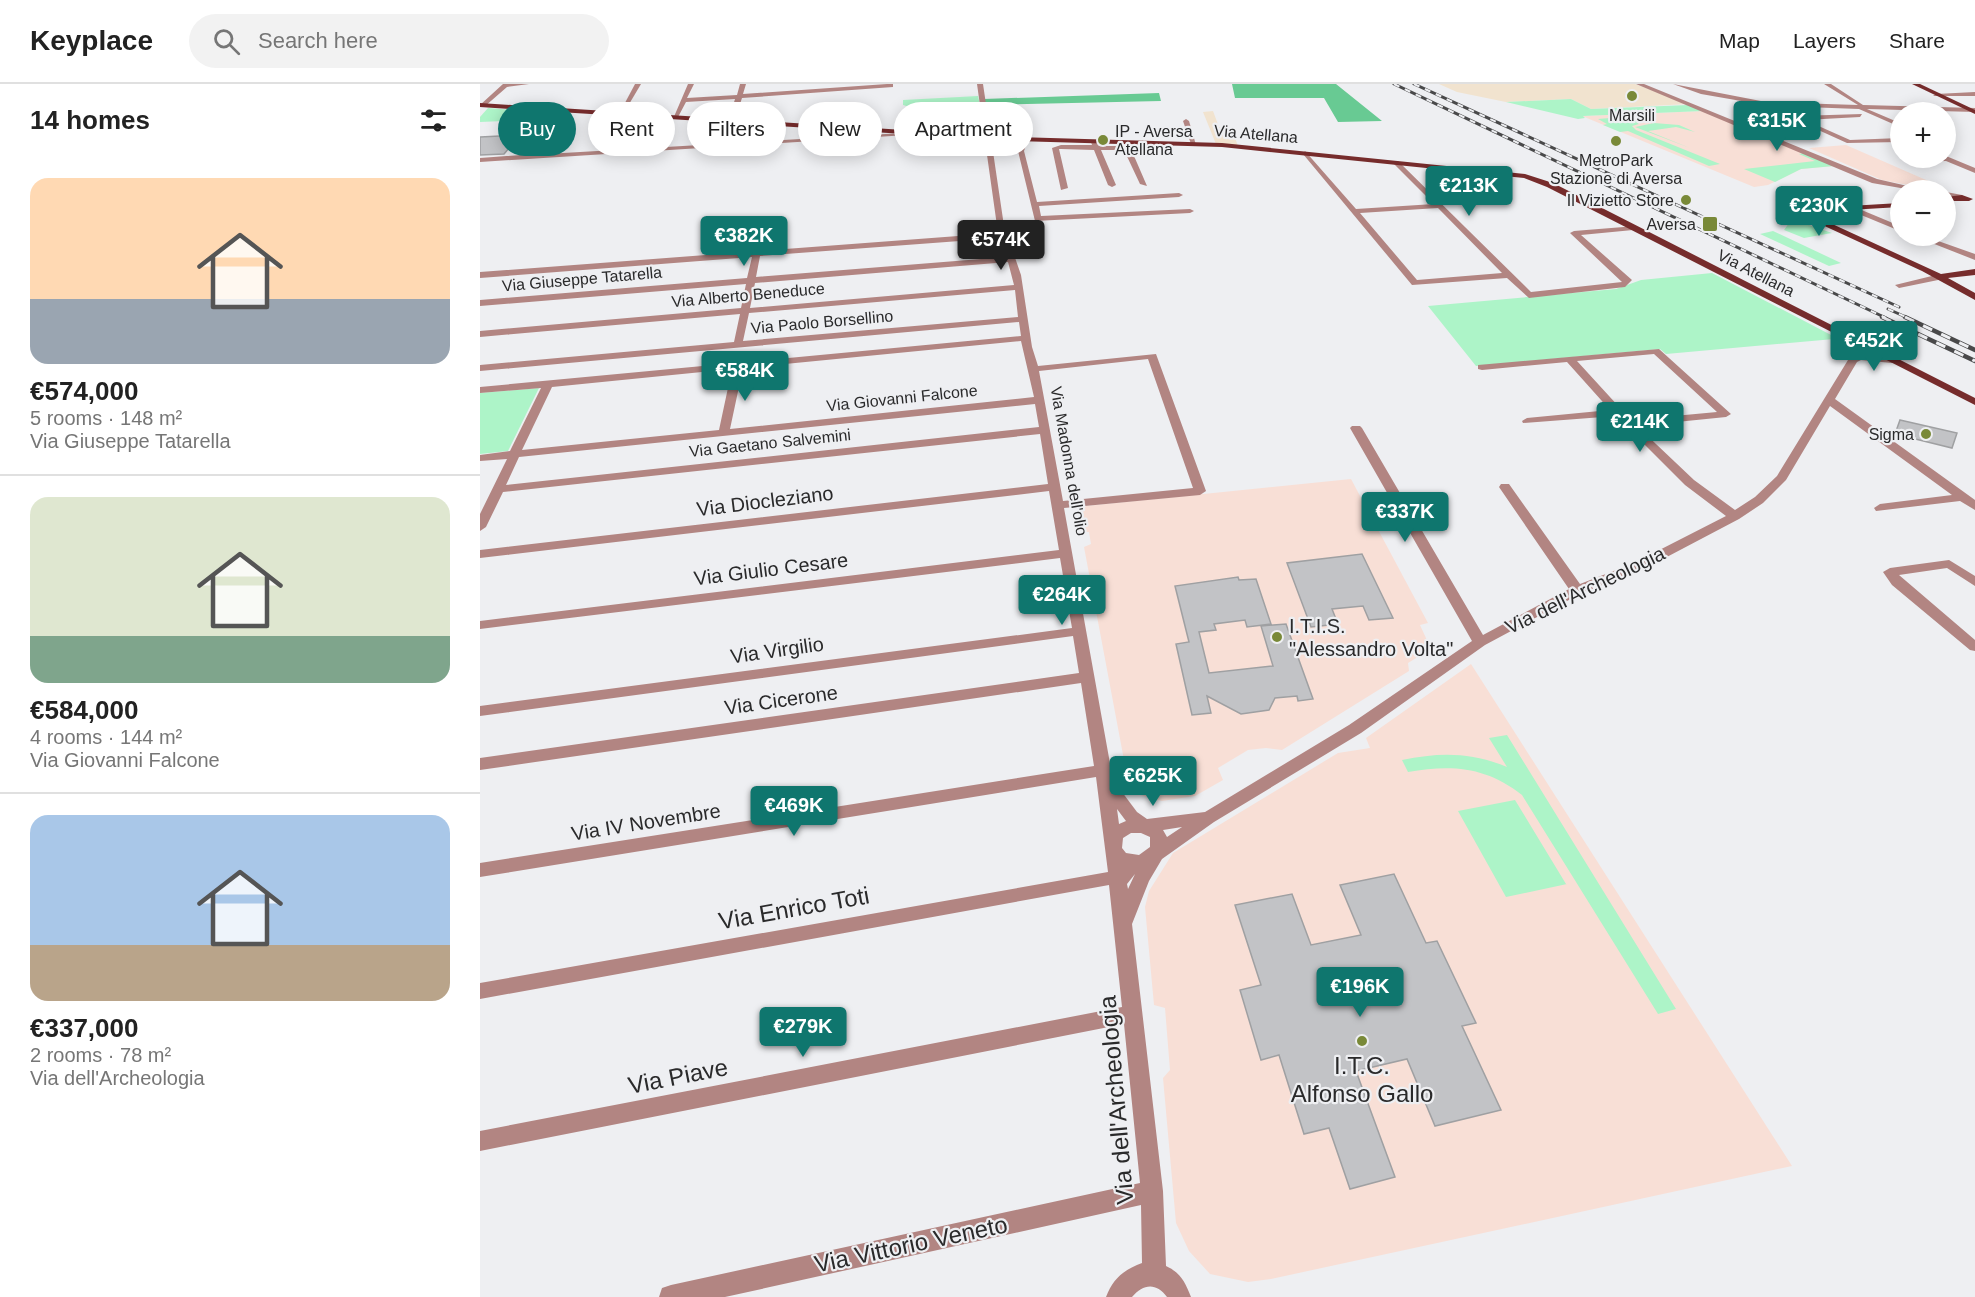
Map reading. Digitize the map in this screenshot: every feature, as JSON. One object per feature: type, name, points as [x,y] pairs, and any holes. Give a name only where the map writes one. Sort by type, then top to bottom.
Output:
[{"type":"main road","points":[[1915,84],[1936,96],[1973,111]]},
{"type":"main road","name":"Via Atellana","points":[[482,107],[498,108]]},
{"type":"main road","name":"Via Atellana","points":[[675,118],[687,119]]},
{"type":"main road","name":"Via Atellana","points":[[786,125],[894,132]]},
{"type":"main road","name":"Via Atellana","points":[[1033,140],[1095,144],[1194,144],[1525,176],[1550,185],[1975,402]]},
{"type":"main road","points":[[1965,198],[1973,208]]},
{"type":"main road","points":[[1811,212],[1890,204]]},
{"type":"main road","points":[[1811,212],[1890,204]]},
{"type":"main road","points":[[1811,212],[1975,297]]},
{"type":"main road","points":[[1940,277],[1975,272]]},
{"type":"street","points":[[482,107],[505,85],[526,84]]},
{"type":"street","points":[[628,102],[638,84]]},
{"type":"street","points":[[675,118],[691,84]]},
{"type":"street","points":[[737,102],[743,84]]},
{"type":"street","points":[[683,100],[834,87],[890,87],[890,84]]},
{"type":"street","name":"Via Madonna dell'olio","points":[[980,84],[983,102]]},
{"type":"street","points":[[1639,84],[1875,181],[1890,184]]},
{"type":"street","points":[[1676,84],[1701,92],[1766,104],[1864,105],[1973,111]]},
{"type":"street","points":[[1827,84],[1864,105]]},
{"type":"street","points":[[1972,95],[1955,87],[1975,86]]},
{"type":"street","points":[[1936,96],[1972,95]]},
{"type":"street","points":[[1766,104],[1849,142],[1890,140]]},
{"type":"street","points":[[1853,105],[1890,121]]},
{"type":"street","points":[[1795,118],[1875,114]]},
{"type":"street","points":[[1186,121],[1194,144]]},
{"type":"street","points":[[480,160],[894,136]]},
{"type":"street","points":[[1876,141],[1890,147]]},
{"type":"street","points":[[1095,144],[1112,185]]},
{"type":"street","points":[[1064,188],[1055,148],[1095,144],[1129,150],[1144,184]]},
{"type":"street","points":[[1305,153],[1415,283],[1509,275]]},
{"type":"street","name":"Via Madonna dell'olio","points":[[991,156],[1002,235],[1018,287],[1026,338],[1040,400],[1104,775],[1118,880]]},
{"type":"street","points":[[1022,156],[1038,219],[1190,211]]},
{"type":"street","points":[[1396,162],[1529,295],[1625,284],[1628,280],[1574,233],[1633,228]]},
{"type":"street","points":[[1956,162],[1975,171]]},
{"type":"street","points":[[1035,204],[1179,195]]},
{"type":"street","points":[[1354,212],[1439,206]]},
{"type":"street","points":[[1852,208],[1890,224]]},
{"type":"street","points":[[480,275],[1002,235]]},
{"type":"street","points":[[1945,246],[1975,257]]},
{"type":"street","points":[[738,344],[757,252]]},
{"type":"street","name":"Via Giuseppe Tatarella","points":[[480,303],[1010,259]]},
{"type":"street","points":[[1899,285],[1940,277]]},
{"type":"street","name":"Via Alberto Beneduce","points":[[480,334],[1018,287]]},
{"type":"street","name":"Via Paolo Borsellino","points":[[480,368],[1023,319]]},
{"type":"street","points":[[480,390],[1026,338]]},
{"type":"street","points":[[1850,339],[1855,357]]},
{"type":"street","points":[[1855,357],[1866,346]]},
{"type":"street","points":[[1482,368],[1656,351],[1726,414],[1632,423]]},
{"type":"street","points":[[1855,357],[1877,352]]},
{"type":"street","points":[[1034,369],[1152,356],[1200,491],[1058,505]]},
{"type":"street","points":[[1855,357],[1893,360]]},
{"type":"street","name":"Via dell'Archeologia","points":[[1123,923],[1136,889],[1156,854],[1208,818],[1355,729],[1480,642],[1577,590],[1639,566],[1735,516],[1760,500],[1782,478],[1855,357]]},
{"type":"street","points":[[1569,359],[1697,489],[1735,516]]},
{"type":"street","points":[[724,432],[738,366]]},
{"type":"street","points":[[480,527],[549,384]]},
{"type":"street","name":"Via Giovanni Falcone","points":[[480,458],[1040,400]]},
{"type":"street","points":[[1830,400],[1975,506]]},
{"type":"street","points":[[1527,421],[1620,412]]},
{"type":"street","points":[[1356,428],[1480,642]]},
{"type":"street","name":"Via Gaetano Salvemini","points":[[498,489],[1045,430]]},
{"type":"street","name":"Via Diocleziano","points":[[480,554],[1055,487]]},
{"type":"street","points":[[1505,487],[1577,590]]},
{"type":"street","points":[[1880,508],[1963,497]]},
{"type":"street","name":"Via Giulio Cesare","points":[[480,625],[1066,553]]},
{"type":"street","points":[[1975,582],[1949,564],[1890,572],[1898,582],[1975,646]]},
{"type":"street","name":"Via Virgilio","points":[[480,711],[1079,631]]},
{"type":"street","name":"Via Cicerone","points":[[480,764],[1087,677]]},
{"type":"street","points":[[1104,775],[1131,816],[1144,826],[1152,829],[1160,839],[1161,845],[1156,854],[1145,861],[1134,862],[1119,857],[1112,848],[1115,835],[1128,827],[1144,826],[1208,818]]},
{"type":"street","name":"Via IV Novembre","points":[[480,870],[1104,775]]},
{"type":"street","points":[[1118,880],[1134,862]]},
{"type":"street","name":"Via dell'Archeologia","points":[[1118,880],[1152,1191],[1154,1273]]},
{"type":"street","name":"Via Enrico Toti","points":[[480,991],[1118,880]]},
{"type":"street","name":"Via Piave","points":[[480,1141],[1134,1013]]},
{"type":"street","name":"Via Vittorio Veneto","points":[[671,1297],[1152,1191]]},
{"type":"street","points":[[1118,1297],[1122,1288],[1131,1279],[1142,1274],[1154,1273],[1171,1282],[1179,1297]]},
{"type":"shaded area","points":[[1439,84],[1635,84],[1689,104],[1591,109],[1571,99],[1506,102],[1457,92]]},
{"type":"shaded area","points":[[1213,111],[1219,127],[1231,127],[1238,146],[1216,144],[1203,112]]},
{"type":"shaded area","points":[[1703,111],[1834,166],[1801,169],[1768,185],[1754,187],[1582,116]]},
{"type":"shaded area","points":[[1846,145],[1890,164],[1890,168],[1899,168],[1926,180],[1882,180],[1809,148]]},
{"type":"shaded area","points":[[1351,479],[1428,623],[1420,625],[1431,649],[1408,663],[1409,671],[1282,750],[1266,748],[1248,750],[1218,768],[1223,780],[1195,796],[1162,801],[1130,792],[1084,547],[1091,544],[1089,532],[1082,532],[1078,512],[1086,506]]},
{"type":"shaded area","points":[[1471,664],[1792,1166],[1271,1279],[1248,1282],[1210,1274],[1189,1251],[1176,1223],[1163,1078],[1170,1070],[1165,1008],[1154,1005],[1145,907],[1149,891],[1173,853],[1338,753],[1370,748],[1366,738]]},
{"type":"green space","points":[[1232,84],[1336,84],[1382,121],[1338,122],[1324,98],[1235,98]]},
{"type":"green space","points":[[1159,93],[1161,101],[1033,104],[1033,102],[985,102],[984,99]]},
{"type":"green space","points":[[978,96],[979,102],[903,102],[903,100]]},
{"type":"green space","points":[[1571,99],[1591,109],[1688,105],[1703,111],[1583,116],[1585,118],[1578,119],[1506,102]]},
{"type":"green space","points":[[488,108],[498,109],[498,121],[480,122],[480,117]]},
{"type":"green space","points":[[1633,116],[1644,121],[1636,122],[1639,124],[1632,126],[1636,130],[1720,164],[1709,166],[1628,131],[1620,132],[1603,125],[1607,124],[1598,119]]},
{"type":"green space","points":[[1654,123],[1679,125],[1695,132],[1676,127],[1648,131],[1690,148],[1635,127]]},
{"type":"green space","points":[[1804,153],[1834,166],[1801,169],[1775,182],[1744,169],[1815,161],[1799,154]]},
{"type":"green space","points":[[1792,219],[1832,233],[1804,238],[1784,230]]},
{"type":"green space","points":[[1773,231],[1841,263],[1829,266],[1760,234]]},
{"type":"green space","points":[[1712,273],[1833,336],[1834,339],[1666,354],[1660,349],[1476,366],[1428,306],[1616,289],[1641,280]]},
{"type":"green space","points":[[539,388],[508,451],[480,454],[480,393]]},
{"type":"green space","points":[[1507,735],[1676,1009],[1658,1014],[1522,795],[1496,778],[1482,773],[1454,768],[1408,772],[1402,760],[1455,755],[1481,758],[1507,767],[1489,738]]},
{"type":"green space","points":[[1515,800],[1567,884],[1506,897],[1458,811]]},
{"type":"building","points":[[498,136],[498,154],[480,155],[480,137]]},
{"type":"building","name":"Sigma","points":[[1900,420],[1957,433],[1952,448],[1895,434]]},
{"type":"building","points":[[1362,554],[1393,618],[1369,620],[1363,606],[1332,609],[1338,624],[1311,627],[1287,563]]},
{"type":"building","name":"I.T.I.S. \"Alessandro Volta\"","points":[[1238,577],[1239,580],[1256,579],[1271,624],[1247,627],[1245,620],[1214,624],[1216,630],[1199,632],[1209,673],[1273,666],[1261,626],[1286,624],[1313,699],[1298,701],[1297,696],[1275,698],[1269,710],[1241,714],[1207,696],[1211,713],[1192,715],[1176,644],[1189,642],[1175,586]]},
{"type":"building","name":"I.T.C. Alfonso Gallo","points":[[1394,874],[1426,943],[1437,941],[1476,1023],[1462,1026],[1501,1110],[1435,1126],[1407,1059],[1356,1071],[1395,1177],[1350,1189],[1329,1128],[1304,1134],[1279,1055],[1261,1060],[1240,990],[1261,985],[1235,905],[1292,894],[1311,945],[1361,935],[1340,885]]},
{"type":"railway","points":[[1394,84],[1886,318]]},
{"type":"railway","points":[[1414,84],[1899,307]]},
{"type":"railway","points":[[1888,309],[1908,318]]},
{"type":"railway","points":[[1882,317],[1975,361]]},
{"type":"railway","points":[[1905,317],[1975,350]]},
{"type":"place","name":"Marsili","points":[[1632,96]]},
{"type":"place","name":"IP - Aversa Atellana","points":[[1103,140]]},
{"type":"place","name":"MetroPark Stazione di Aversa","points":[[1616,141]]},
{"type":"place","name":"Il Vizietto Store","points":[[1686,200]]},
{"type":"place","name":"Aversa","points":[[1710,224]]},
{"type":"place","name":"Sigma","points":[[1926,434]]},
{"type":"place","name":"I.T.I.S. \"Alessandro Volta\"","points":[[1277,637]]},
{"type":"place","name":"I.T.C. Alfonso Gallo","points":[[1362,1041]]}]
